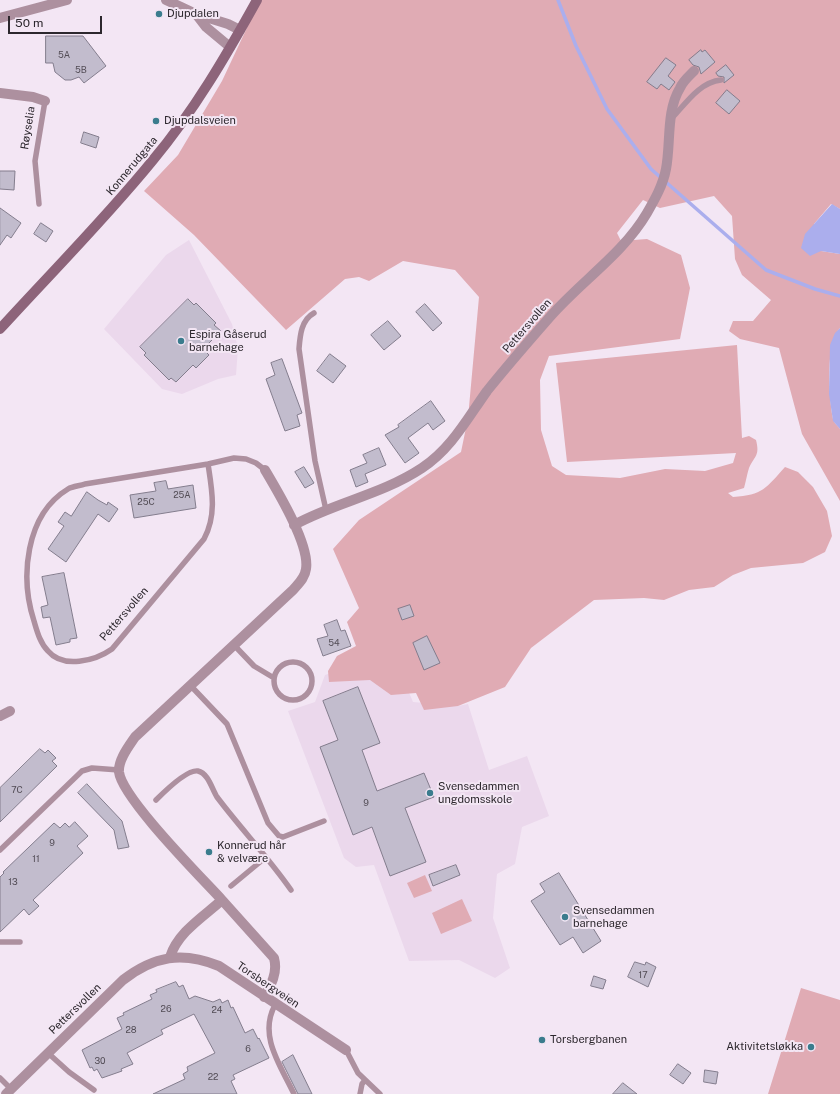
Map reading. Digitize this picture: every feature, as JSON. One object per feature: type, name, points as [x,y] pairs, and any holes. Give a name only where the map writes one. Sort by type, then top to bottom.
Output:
[{"type":"main road","name":"Konnerudgata","points":[[0,329],[112,209],[154,160],[204,90],[257,0]]},
{"type":"street","points":[[0,18],[67,0]]},
{"type":"street","points":[[166,0],[196,14],[228,24],[240,30]]},
{"type":"street","points":[[196,14],[206,27],[230,47]]},
{"type":"street","name":"Pettersvollen","points":[[294,525],[326,510],[374,494],[400,482],[423,468],[446,449],[488,390],[551,316],[637,229],[663,180],[667,160],[671,118],[676,94],[680,86],[694,70]]},
{"type":"street","name":"Røyselia","points":[[0,94],[33,97],[45,101]]},
{"type":"street","name":"Pettersvollen","points":[[119,770],[123,757],[135,736],[293,590],[305,575],[307,562],[306,553],[294,525],[265,470]]},
{"type":"street","points":[[0,716],[10,711]]},
{"type":"street","points":[[119,770],[125,788],[148,818],[274,958],[276,965],[274,977],[264,997]]},
{"type":"street","points":[[170,957],[174,945],[182,935],[222,900]]},
{"type":"street","name":"Pettersvollen","points":[[9,1092],[135,971],[154,961],[170,957]]},
{"type":"street","name":"Torsbergveien","points":[[170,957],[189,958],[208,962],[230,973],[275,1006],[346,1050]]},
{"type":"lane","points":[[671,118],[705,84],[713,80],[720,80]]},
{"type":"lane","name":"Røyselia","points":[[39,204],[35,161],[45,101]]},
{"type":"lane","points":[[314,313],[309,316],[301,330],[299,349],[315,461],[326,510]]},
{"type":"lane","name":"Pettersvollen","points":[[208,464],[213,516],[210,529],[204,539],[112,649],[98,656],[70,662],[58,659],[51,654],[42,643],[32,616],[27,588],[27,567],[30,545],[37,525],[56,498],[69,488],[86,484],[208,464],[234,458],[246,459],[256,463],[265,470]]},
{"type":"lane","points":[[233,644],[254,666],[274,678],[276,690],[285,698],[295,700],[306,694],[311,685],[310,673],[302,664],[290,662],[280,667],[274,678]]},
{"type":"lane","points":[[190,685],[227,724],[268,823],[279,836],[283,837],[324,821]]},
{"type":"lane","points":[[0,850],[82,771],[92,768],[119,770]]},
{"type":"lane","points":[[156,800],[186,775],[194,771],[199,771],[204,775],[217,796],[291,890]]},
{"type":"lane","points":[[231,886],[266,857]]},
{"type":"lane","points":[[0,942],[20,942]]},
{"type":"lane","points":[[275,1006],[270,1017],[268,1034],[272,1048],[294,1094]]},
{"type":"lane","points":[[346,1050],[353,1066],[380,1094]]},
{"type":"lane","points":[[48,1053],[69,1072],[94,1090]]},
{"type":"lane","points":[[0,1078],[9,1092]]},
{"type":"lane","points":[[360,1094],[362,1084],[365,1080]]},
{"type":"shaded area","points":[[260,0],[840,0],[840,209],[831,204],[814,224],[821,251],[840,254],[840,328],[835,335],[832,346],[829,371],[830,398],[833,419],[840,429],[840,501],[802,434],[779,348],[740,339],[729,331],[733,321],[753,321],[771,300],[742,275],[735,259],[732,216],[714,196],[660,208],[643,200],[617,233],[621,241],[647,239],[681,255],[690,288],[680,339],[549,356],[540,380],[541,430],[552,466],[566,475],[620,478],[665,469],[705,471],[733,463],[736,453],[567,462],[556,363],[737,345],[742,438],[749,436],[756,440],[757,452],[749,468],[744,488],[728,493],[733,497],[758,492],[768,485],[785,467],[798,472],[813,487],[827,511],[832,536],[825,552],[803,563],[751,568],[733,575],[714,587],[689,590],[664,600],[644,598],[594,600],[531,648],[505,687],[458,706],[424,710],[416,693],[391,695],[370,680],[329,682],[328,671],[337,656],[356,646],[347,622],[359,608],[333,549],[359,520],[461,452],[468,418],[479,297],[455,270],[403,261],[369,281],[359,277],[345,279],[286,330],[194,235],[144,191],[178,155],[222,81]]},
{"type":"shaded area","points":[[189,240],[232,324],[238,348],[236,375],[218,379],[182,394],[162,389],[104,329],[166,255]]},
{"type":"shaded area","name":"Svensedammen ungdomsskole","points":[[392,652],[413,702],[458,706],[468,704],[489,770],[527,756],[549,816],[522,827],[515,864],[497,874],[493,918],[510,968],[495,978],[459,960],[409,961],[374,865],[356,867],[344,858],[288,711],[315,702],[325,675]]},
{"type":"shaded area","points":[[425,875],[432,891],[414,898],[407,883]]},
{"type":"shaded area","points":[[462,899],[472,921],[441,934],[432,913]]},
{"type":"shaded area","name":"Aktivitetsløkka","points":[[801,988],[840,1000],[840,1094],[768,1094]]},
{"type":"water","points":[[832,204],[840,209],[840,254],[821,251],[810,256],[801,248],[805,234]]},
{"type":"water","points":[[840,328],[840,429],[833,421],[829,394],[830,345],[835,333]]},
{"type":"building","points":[[46,36],[83,36],[106,66],[84,83],[79,77],[71,80],[65,80],[55,72],[53,63],[46,63]]},
{"type":"building","points":[[701,50],[702,52],[705,50],[715,62],[701,74],[699,67],[693,65],[689,60]]},
{"type":"building","points":[[666,58],[676,65],[668,76],[675,82],[669,90],[661,84],[657,89],[647,82]]},
{"type":"building","points":[[726,65],[734,75],[724,83],[724,77],[718,76],[716,73]]},
{"type":"building","points":[[727,90],[740,101],[729,114],[716,103]]},
{"type":"building","points":[[84,132],[99,137],[96,148],[81,143]]},
{"type":"building","points":[[0,171],[15,171],[14,190],[0,189]]},
{"type":"building","points":[[0,208],[21,223],[11,238],[7,235],[0,245]]},
{"type":"building","points":[[41,223],[53,231],[46,242],[34,234]]},
{"type":"building","points":[[188,299],[194,305],[196,303],[216,323],[214,325],[221,331],[203,349],[209,355],[196,368],[193,365],[176,382],[171,378],[169,380],[144,355],[146,353],[140,347]]},
{"type":"building","points":[[425,304],[442,323],[433,331],[416,312]]},
{"type":"building","points":[[388,321],[401,336],[384,350],[371,335]]},
{"type":"building","points":[[330,354],[346,366],[333,383],[317,371]]},
{"type":"building","points":[[282,359],[302,413],[297,415],[300,426],[285,431],[266,379],[275,375],[271,363]]},
{"type":"building","points":[[431,401],[445,421],[433,430],[428,423],[408,438],[419,453],[405,463],[385,435],[399,427],[398,425]]},
{"type":"building","points":[[379,448],[386,465],[365,474],[368,482],[356,487],[350,470],[367,463],[363,455]]},
{"type":"building","points":[[304,467],[314,483],[305,488],[295,472]]},
{"type":"building","points":[[166,481],[168,489],[193,485],[196,508],[134,518],[130,495],[156,491],[154,483]]},
{"type":"building","points":[[87,492],[107,505],[108,502],[118,509],[109,522],[98,514],[66,562],[48,549],[64,526],[58,522],[65,512],[71,516]]},
{"type":"building","points":[[64,573],[77,638],[70,639],[70,642],[56,645],[50,617],[43,618],[41,607],[48,605],[42,577]]},
{"type":"building","points":[[410,605],[414,616],[402,620],[398,609]]},
{"type":"building","points":[[337,620],[341,631],[345,630],[351,646],[323,656],[317,639],[328,636],[324,625]]},
{"type":"building","points":[[427,636],[440,663],[424,670],[413,643]]},
{"type":"building","points":[[358,687],[380,743],[362,750],[377,791],[424,773],[434,797],[405,808],[426,862],[390,876],[372,827],[353,835],[320,747],[338,740],[323,701]]},
{"type":"building","points":[[40,749],[45,753],[48,750],[56,758],[52,761],[57,766],[0,822],[0,788]]},
{"type":"building","points":[[87,784],[122,821],[129,847],[118,849],[114,830],[78,793]]},
{"type":"building","points":[[75,822],[88,836],[77,846],[83,853],[33,900],[39,906],[29,915],[24,909],[0,932],[0,877],[4,873],[3,872],[54,823],[60,828],[65,823],[69,827]]},
{"type":"building","points":[[456,865],[460,875],[433,886],[429,875]]},
{"type":"building","points":[[559,873],[601,941],[583,953],[573,937],[560,945],[531,901],[545,892],[540,884]]},
{"type":"building","points":[[635,962],[645,965],[646,962],[656,967],[648,987],[628,977]]},
{"type":"building","points":[[594,976],[606,980],[603,989],[591,986]]},
{"type":"building","points":[[176,982],[179,987],[183,985],[189,999],[195,996],[213,1002],[220,999],[222,1003],[228,1000],[231,1008],[233,1007],[245,1033],[253,1029],[258,1039],[259,1038],[269,1058],[233,1075],[235,1079],[231,1081],[237,1094],[153,1094],[185,1079],[183,1074],[188,1071],[187,1067],[215,1053],[194,1014],[161,1030],[163,1034],[127,1053],[133,1064],[121,1069],[122,1071],[102,1078],[97,1069],[94,1071],[92,1067],[90,1068],[82,1050],[122,1029],[117,1018],[124,1015],[123,1013],[152,999],[150,995],[157,992],[156,990]]},
{"type":"building","points":[[293,1055],[312,1094],[298,1094],[282,1062]]},
{"type":"building","points":[[678,1064],[691,1073],[683,1084],[670,1075]]},
{"type":"building","points":[[705,1070],[718,1072],[716,1084],[704,1082]]},
{"type":"building","points":[[623,1083],[637,1094],[613,1094]]},
{"type":"waterway","points":[[558,0],[576,46],[607,109],[651,169],[766,270],[815,289],[840,296]]},
{"type":"place","name":"Djupdalen","points":[[159,14]]},
{"type":"place","name":"Djupdalsveien","points":[[156,121]]},
{"type":"place","name":"Espira Gåserud barnehage","points":[[181,341]]},
{"type":"place","name":"Svensedammen ungdomsskole","points":[[430,793]]},
{"type":"place","name":"Konnerud hår & velvære","points":[[209,852]]},
{"type":"place","name":"Svensedammen barnehage","points":[[565,917]]},
{"type":"place","name":"Torsbergbanen","points":[[542,1040]]},
{"type":"place","name":"Aktivitetsløkka","points":[[811,1047]]}]
